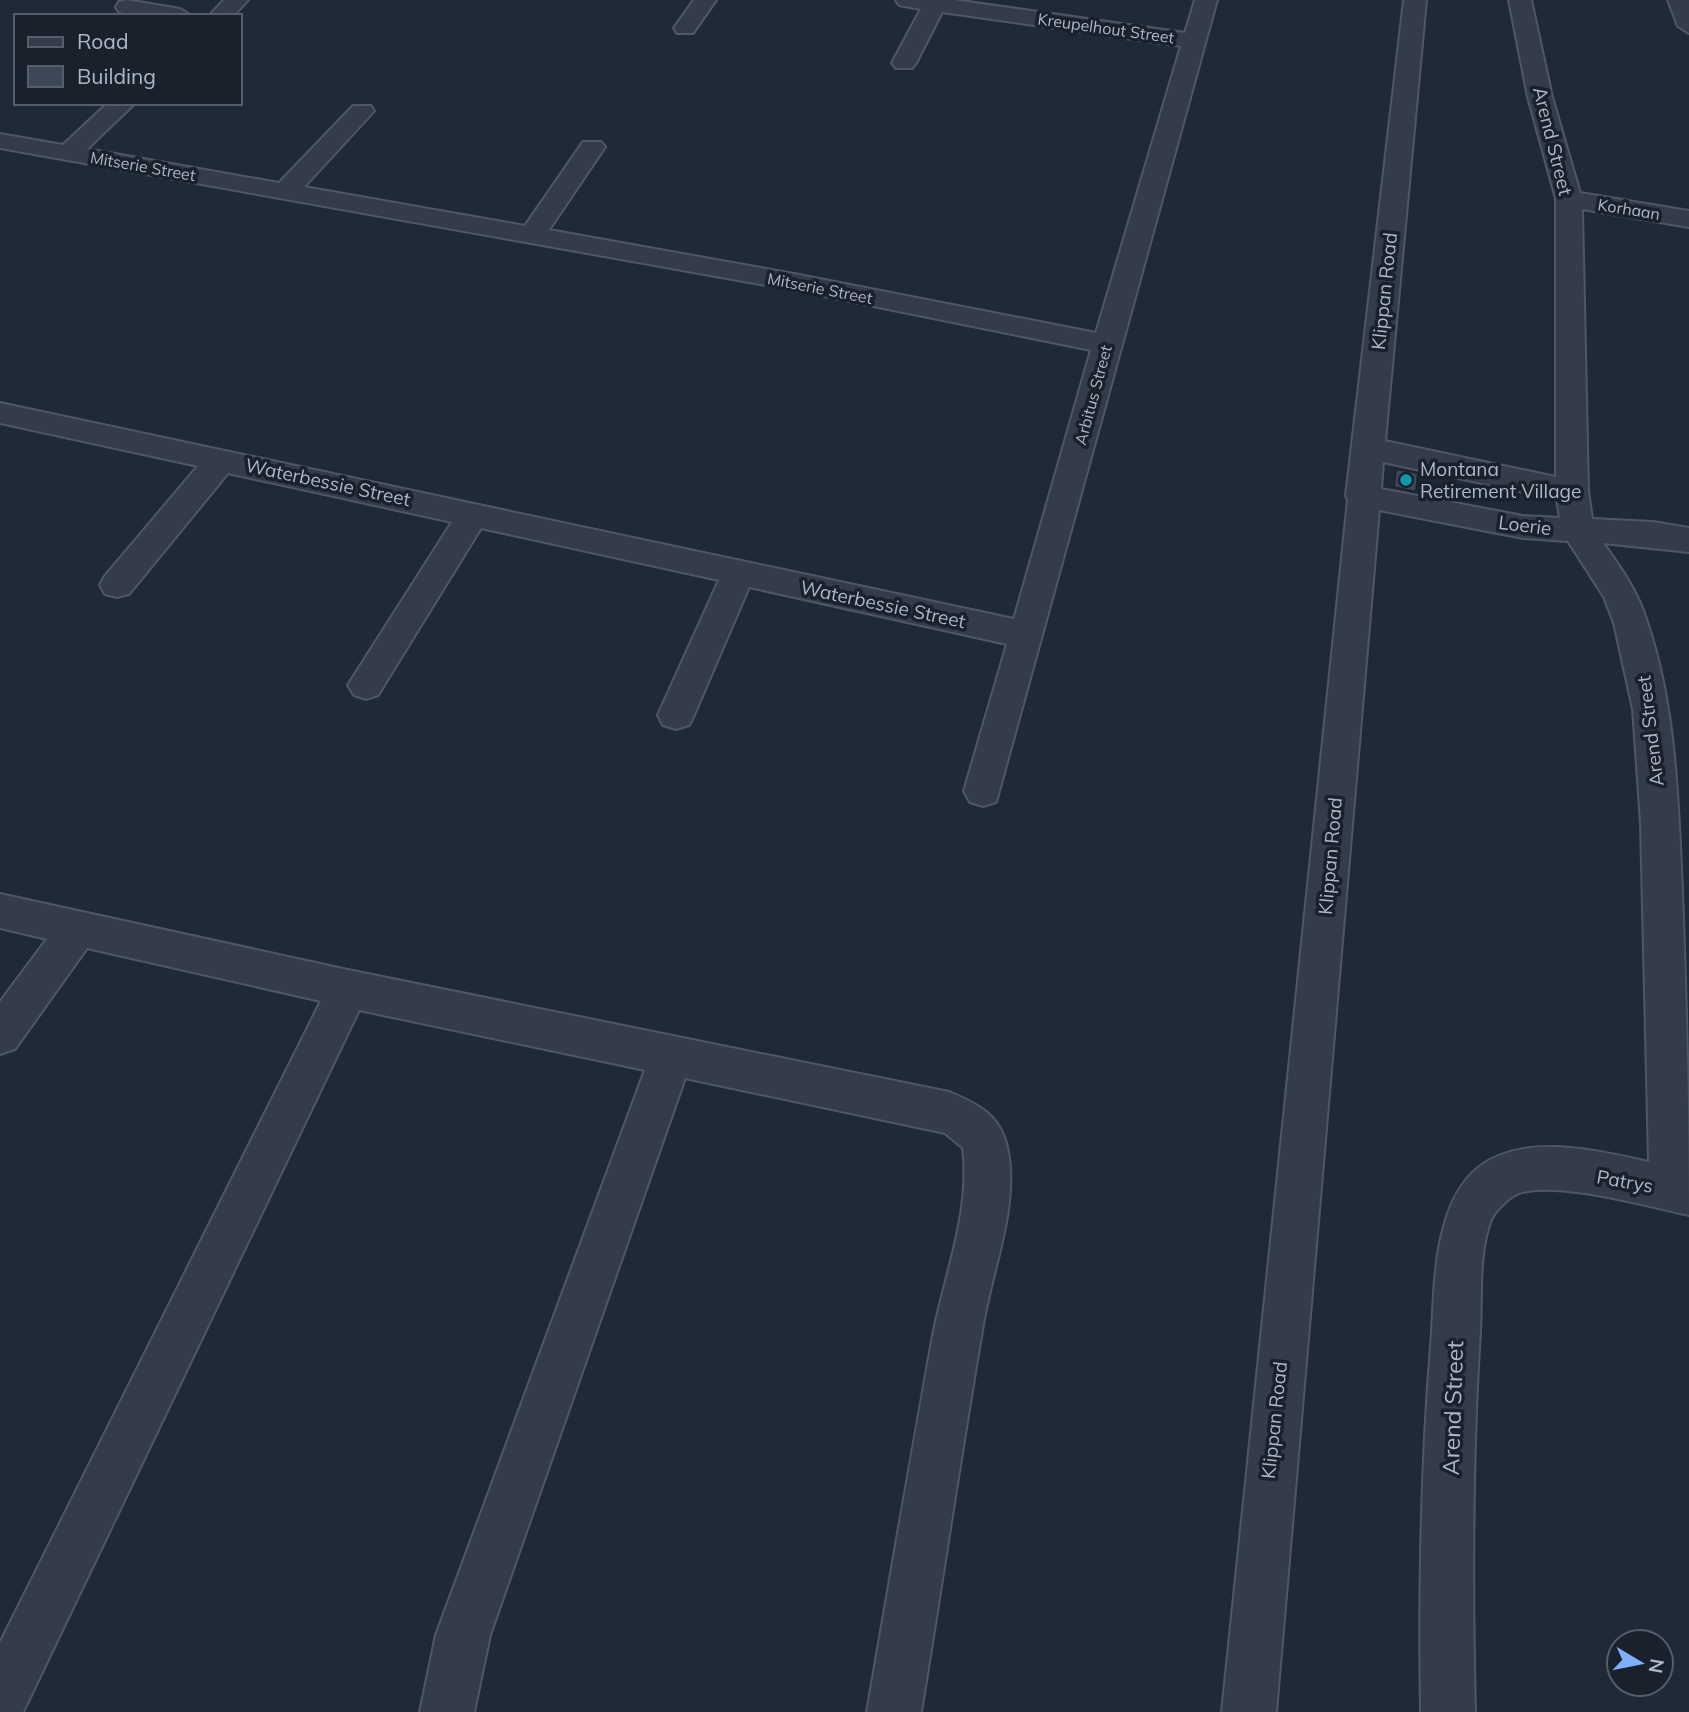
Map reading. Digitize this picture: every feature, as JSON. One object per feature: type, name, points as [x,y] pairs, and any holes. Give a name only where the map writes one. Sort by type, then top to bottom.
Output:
[{"type":"street","points":[[222,14],[237,0]]},
{"type":"street","points":[[685,27],[705,0]]},
{"type":"street","name":"Kreupelhout Street","points":[[907,0],[1194,41]]},
{"type":"street","name":"Arbitus Street","points":[[983,791],[1206,0]]},
{"type":"street","name":"Klippan Road","points":[[1249,1712],[1268,1472],[1315,1023],[1362,496],[1415,0]]},
{"type":"street","name":"Arend Street","points":[[1520,0],[1540,97],[1569,200],[1572,491],[1577,530],[1620,594],[1631,623],[1651,709],[1681,1191]]},
{"type":"street","points":[[1689,1],[1679,0],[1689,26]]},
{"type":"street","points":[[904,62],[935,4]]},
{"type":"street","points":[[127,7],[168,14]]},
{"type":"street","points":[[68,153],[121,105]]},
{"type":"street","points":[[285,192],[362,111]]},
{"type":"street","name":"Mitserie Street","points":[[0,141],[794,282],[1107,344]]},
{"type":"street","points":[[532,236],[592,147]]},
{"type":"street","name":"Korhaan","points":[[1569,200],[1689,219]]},
{"type":"street","name":"Waterbessie Street","points":[[0,413],[1027,635]]},
{"type":"street","points":[[1367,448],[1572,491]]},
{"type":"street","name":"Waterbessie Street","points":[[117,585],[222,459]]},
{"type":"street","name":"Loerie","points":[[1362,496],[1523,527],[1689,540]]},
{"type":"street","points":[[366,685],[474,514]]},
{"type":"street","points":[[676,715],[739,573]]},
{"type":"street","points":[[0,911],[671,1058],[949,1113],[969,1122],[985,1145],[988,1164],[983,1205],[960,1320],[894,1712]]},
{"type":"street","points":[[0,1035],[79,927]]},
{"type":"street","points":[[0,1701],[348,989]]},
{"type":"street","points":[[447,1712],[463,1635],[671,1058]]},
{"type":"street","name":"Arend Street","points":[[1448,1712],[1446,1635],[1452,1380],[1462,1251],[1476,1203],[1501,1178],[1526,1169],[1562,1170]]},
{"type":"street","name":"Patrys","points":[[1562,1170],[1681,1191]]},
{"type":"building","name":"Montana Retirement Village","points":[[1396,469],[1418,473],[1416,492],[1394,487]]},
{"type":"place","name":"Montana Retirement Village","points":[[1406,480]]}]
